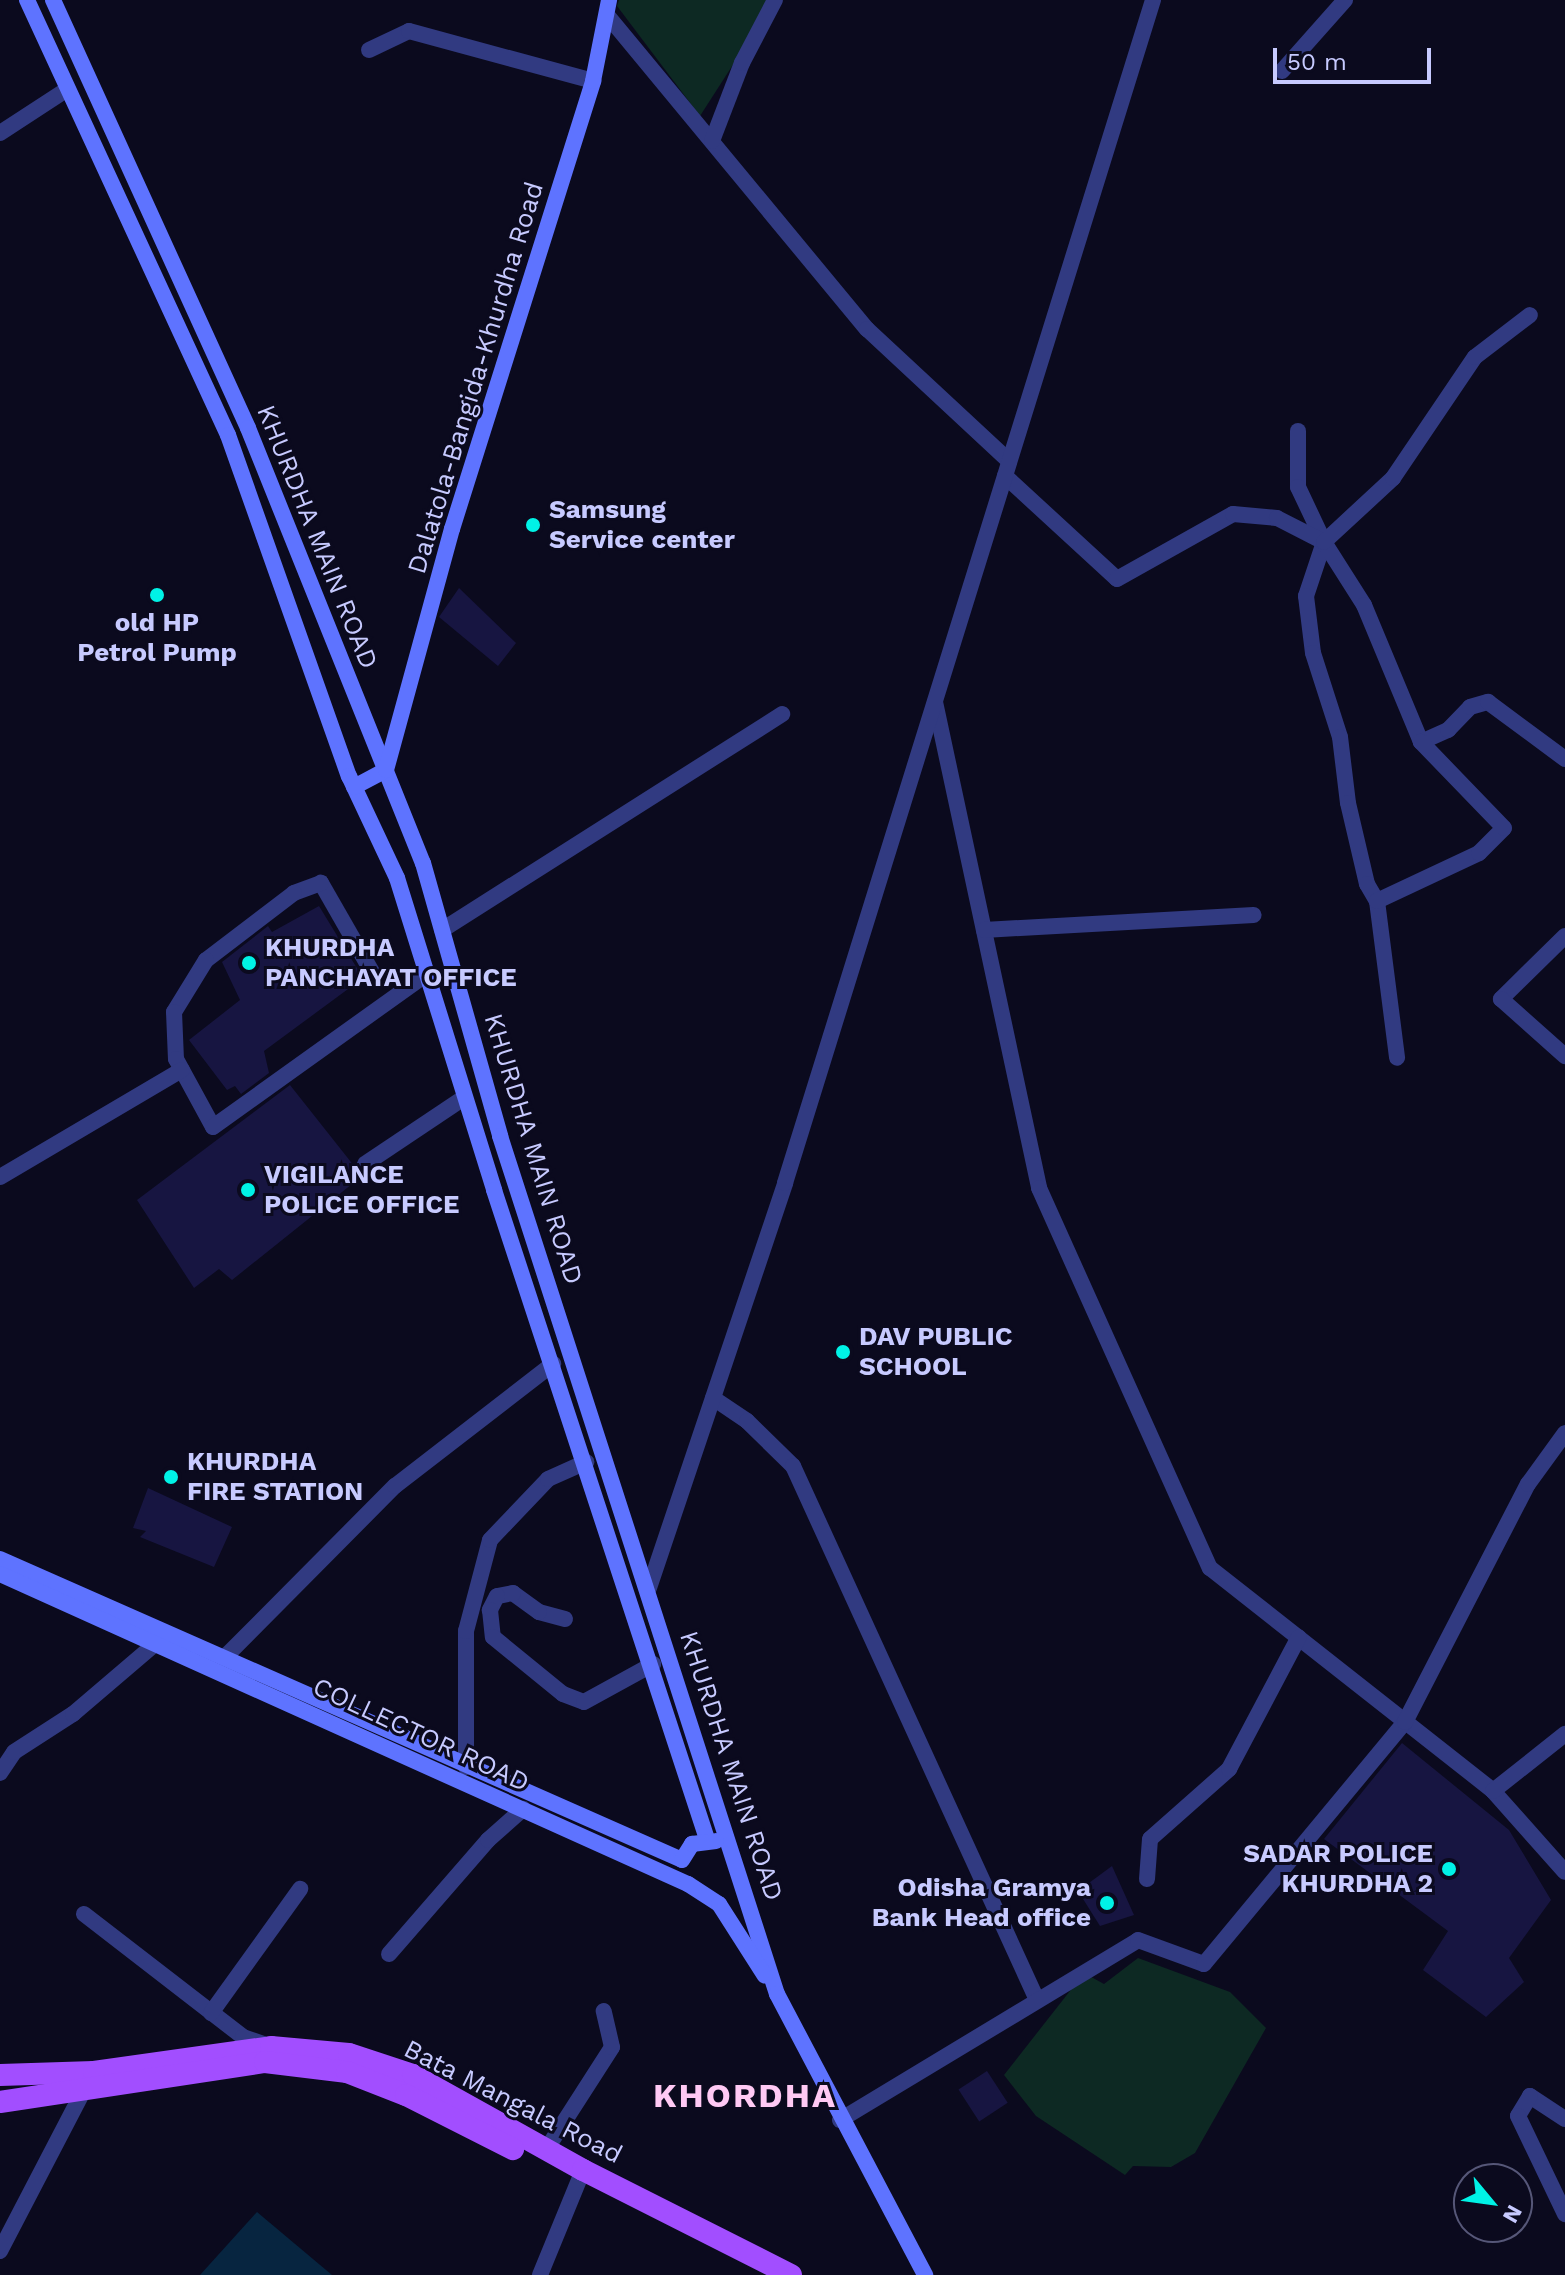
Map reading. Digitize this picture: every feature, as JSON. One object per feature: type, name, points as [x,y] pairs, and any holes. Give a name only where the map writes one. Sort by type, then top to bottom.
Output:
[{"type":"main road","name":"KHURDHA MAIN ROAD","points":[[27,0],[228,435],[354,787],[397,878],[465,1097],[653,1664],[707,1839]]},
{"type":"main road","name":"KHURDHA MAIN ROAD","points":[[53,0],[248,428],[423,863],[500,1136],[649,1588],[777,1994],[840,2120],[925,2275]]},
{"type":"main road","name":"Dalatola-Bangida-Khurdha Road","points":[[386,770],[452,529],[593,81],[608,8]]},
{"type":"main road","points":[[354,787],[386,770]]},
{"type":"main road","name":"COLLECTOR ROAD","points":[[0,1559],[156,1643],[688,1884],[719,1904],[777,1994]]},
{"type":"main road","name":"COLLECTOR ROAD","points":[[0,1574],[226,1656],[466,1767],[682,1860]]},
{"type":"main road","points":[[688,1884],[682,1860],[692,1844],[707,1839],[734,1852]]},
{"type":"main road","points":[[719,1904],[743,1880]]},
{"type":"main road","name":"Bata Mangala Road","points":[[0,2102],[271,2047],[349,2054],[413,2075],[546,2150],[581,2176],[769,2275]]},
{"type":"main road","name":"Bata Mangala Road","points":[[0,2075],[89,2082],[265,2062],[347,2072],[406,2095],[791,2275]]},
{"type":"street","points":[[712,141],[742,63],[775,0]]},
{"type":"street","points":[[649,1588],[713,1398],[935,699],[1153,0]]},
{"type":"street","points":[[1282,71],[1345,0]]},
{"type":"street","points":[[608,8],[712,141],[867,329],[1117,579],[1233,514],[1277,518],[1324,542]]},
{"type":"street","points":[[369,50],[409,31],[593,81]]},
{"type":"street","points":[[0,133],[66,90]]},
{"type":"street","points":[[1397,1058],[1377,901],[1367,884],[1348,803],[1340,737],[1313,653],[1306,596],[1324,542],[1393,478],[1475,357],[1530,315]]},
{"type":"street","points":[[1298,431],[1298,487],[1324,542],[1364,605],[1421,742],[1504,828],[1479,853],[1377,901]]},
{"type":"street","points":[[935,699],[1039,1188],[1210,1568],[1493,1791],[1565,1872]]},
{"type":"street","points":[[1421,742],[1448,730],[1470,707],[1488,702],[1565,759]]},
{"type":"street","points":[[442,930],[782,714]]},
{"type":"street","points":[[372,972],[321,883],[294,893],[206,960],[174,1012],[176,1059],[213,1127],[427,974]]},
{"type":"street","points":[[984,930],[1254,915]]},
{"type":"street","points":[[1565,936],[1501,999],[1565,1056]]},
{"type":"street","points":[[0,1177],[182,1070]]},
{"type":"street","points":[[365,1164],[465,1097]]},
{"type":"street","points":[[226,1656],[395,1486],[553,1364]]},
{"type":"street","points":[[713,1398],[747,1421],[793,1466],[1037,2000]]},
{"type":"street","points":[[840,2120],[1138,1940],[1204,1964],[1405,1722],[1528,1484],[1565,1433]]},
{"type":"street","points":[[466,1767],[466,1631],[490,1540],[548,1479],[586,1462]]},
{"type":"street","points":[[565,1619],[539,1612],[513,1593],[497,1596],[490,1610],[493,1637],[563,1694],[584,1702],[653,1664]]},
{"type":"street","points":[[1147,1879],[1150,1839],[1229,1769],[1299,1637]]},
{"type":"street","points":[[0,1773],[14,1752],[73,1714],[156,1643]]},
{"type":"street","points":[[1493,1791],[1565,1734]]},
{"type":"street","points":[[389,1954],[488,1840],[523,1809]]},
{"type":"street","points":[[211,2013],[300,1889]]},
{"type":"street","points":[[84,1914],[243,2037],[271,2047]]},
{"type":"street","points":[[546,2150],[612,2047],[604,2011]]},
{"type":"street","points":[[0,2251],[89,2082]]},
{"type":"street","points":[[1565,2119],[1530,2096],[1518,2116],[1565,2214]]},
{"type":"street","points":[[540,2275],[581,2176]]},
{"type":"green space","points":[[619,0],[769,0],[763,18],[700,116],[617,6]]},
{"type":"green space","points":[[1138,1958],[1230,1992],[1266,2028],[1195,2153],[1171,2167],[1133,2166],[1125,2175],[1036,2116],[1004,2075],[1084,1973],[1104,1984]]},
{"type":"water","points":[[257,2212],[332,2275],[200,2275]]},
{"type":"building","points":[[459,588],[516,643],[498,666],[439,617]]},
{"type":"building","points":[[319,906],[363,978],[264,1051],[269,1073],[241,1094],[235,1086],[227,1090],[189,1040],[240,1000],[222,962],[268,926],[272,932]]},
{"type":"building","name":"VIGILANCE POLICE OFFICE","points":[[290,1085],[362,1176],[232,1280],[219,1269],[194,1288],[137,1200]]},
{"type":"building","points":[[148,1488],[232,1527],[214,1567],[140,1537],[146,1531],[133,1528]]},
{"type":"building","name":"SADAR POLICE KHURDHA 2","points":[[1402,1743],[1509,1830],[1551,1900],[1509,1958],[1524,1982],[1486,2017],[1423,1970],[1448,1931],[1324,1839]]},
{"type":"building","name":"Odisha Gramya Bank Head office","points":[[1112,1866],[1134,1915],[1100,1926],[1078,1891]]},
{"type":"building","points":[[987,2071],[1008,2103],[979,2121],[958,2090]]},
{"type":"place","name":"Samsung Service center","points":[[533,525]]},
{"type":"place","name":"old HP Petrol Pump","points":[[157,595]]},
{"type":"place","name":"KHURDHA PANCHAYAT OFFICE","points":[[249,963]]},
{"type":"place","name":"VIGILANCE POLICE OFFICE","points":[[248,1190]]},
{"type":"place","name":"DAV PUBLIC SCHOOL","points":[[843,1352]]},
{"type":"place","name":"KHURDHA FIRE STATION","points":[[171,1477]]},
{"type":"place","name":"SADAR POLICE KHURDHA 2","points":[[1449,1869]]},
{"type":"place","name":"Odisha Gramya Bank Head office","points":[[1107,1903]]},
{"type":"district","name":"KHORDHA","points":[[745,2096]]}]
